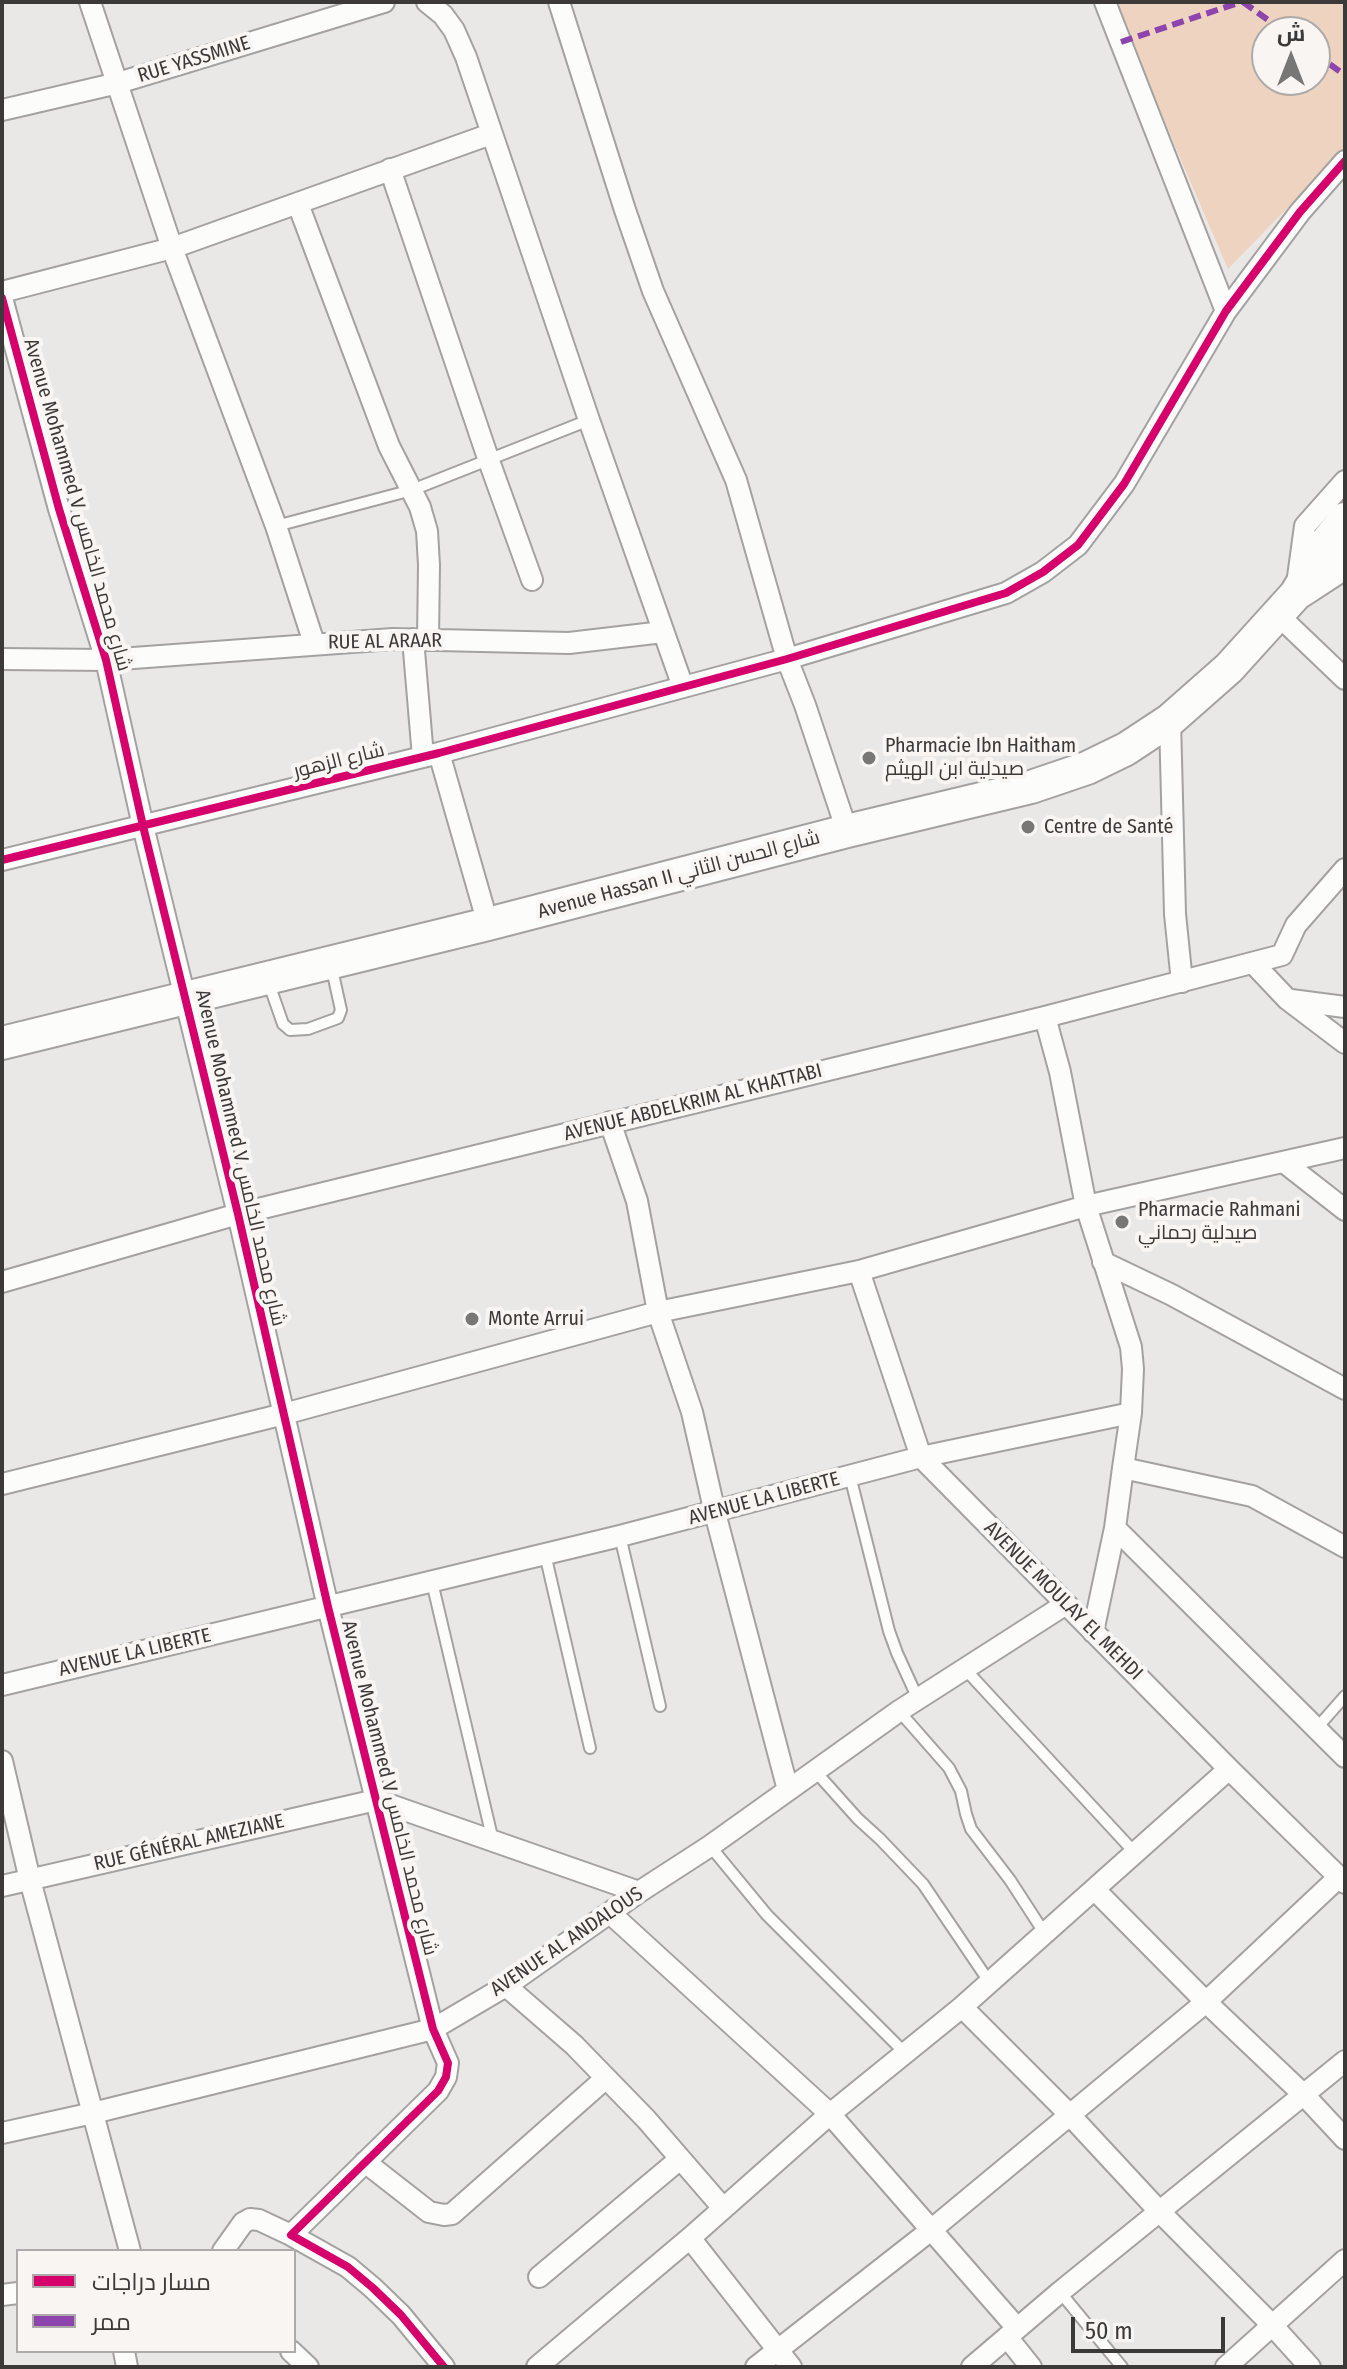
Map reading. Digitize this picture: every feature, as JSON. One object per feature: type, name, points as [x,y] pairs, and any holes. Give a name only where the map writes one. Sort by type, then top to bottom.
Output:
[{"type":"main road","name":"Avenue Hassan II شارع الحسن الثاني","points":[[2,1043],[1045,783],[1087,768],[1126,749],[1170,720],[1229,668],[1287,604],[1345,519]]},
{"type":"main road","name":"Avenue Hassan II شارع الحسن الثاني","points":[[1287,604],[1345,562]]},
{"type":"street","points":[[90,2],[172,248],[276,526],[314,643]]},
{"type":"street","name":"RUE YASSMINE","points":[[2,110],[118,83],[384,2]]},
{"type":"street","points":[[427,2],[443,15],[454,30],[466,57],[683,687]]},
{"type":"street","points":[[559,2],[653,291],[736,480],[787,659],[847,831]]},
{"type":"street","points":[[1105,2],[1226,311]]},
{"type":"street","points":[[2,295],[172,248],[491,134]]},
{"type":"street","name":"شارع الزهور","points":[[2,860],[431,755],[787,659],[1006,593],[1043,572],[1078,545],[1124,484],[1226,311],[1300,212],[1345,161]]},
{"type":"street","points":[[390,169],[532,580]]},
{"type":"street","points":[[298,204],[389,446],[412,490],[427,531],[429,565],[420,640],[431,755],[488,924]]},
{"type":"street","name":"Avenue Mohammed V شارع محمد الخامس","points":[[2,295],[10,362],[106,660],[328,1607],[433,2029],[448,2063],[444,2082],[291,2235]]},
{"type":"street","points":[[1345,481],[1305,526],[1287,604],[1345,679]]},
{"type":"street","name":"RUE AL ARAAR","points":[[2,659],[106,660],[314,643],[420,640],[569,643],[663,632]]},
{"type":"street","points":[[1170,720],[1175,914],[1182,982]]},
{"type":"street","name":"AVENUE ABDELKRIM AL KHATTABI","points":[[2,1282],[238,1214],[1045,1017],[1282,955],[1296,925],[1345,869]]},
{"type":"street","points":[[1253,963],[1287,999],[1345,1043]]},
{"type":"street","points":[[1287,999],[1345,1007]]},
{"type":"street","points":[[1045,1017],[1060,1072],[1086,1206],[1131,1347],[1133,1369],[1131,1413],[1115,1528],[1093,1632]]},
{"type":"street","points":[[610,1122],[637,1201],[658,1312],[692,1412],[715,1513],[788,1790]]},
{"type":"street","points":[[2,1484],[284,1414],[658,1312],[859,1271],[1086,1206],[1345,1148]]},
{"type":"street","points":[[1285,1163],[1345,1210]]},
{"type":"street","points":[[1103,1262],[1172,1295],[1345,1389]]},
{"type":"street","name":"AVENUE MOULAY EL MEHDI","points":[[859,1271],[921,1457],[1342,1880]]},
{"type":"street","name":"AVENUE LA LIBERTE","points":[[2,1685],[715,1513],[921,1457],[1131,1413]]},
{"type":"street","points":[[1123,1468],[1252,1496],[1345,1547]]},
{"type":"street","points":[[1115,1528],[1345,1757]]},
{"type":"street","name":"AVENUE AL ANDALOUS","points":[[2,2133],[433,2029],[506,1986],[899,1711],[1066,1604]]},
{"type":"street","points":[[2,1761],[30,1880],[129,2249]]},
{"type":"street","points":[[537,2367],[562,2359],[723,2208],[830,2114],[990,1983],[1229,1769]]},
{"type":"street","points":[[376,1800],[639,1892]]},
{"type":"street","name":"RUE GÉNÉRAL AMEZIANE","points":[[2,1886],[376,1800]]},
{"type":"street","points":[[756,2367],[931,2230],[1206,2002],[1342,1880]]},
{"type":"street","points":[[1095,1890],[1345,2139]]},
{"type":"street","points":[[610,1913],[830,2114],[931,2230],[1012,2333],[1031,2367]]},
{"type":"street","points":[[506,1986],[574,2045],[723,2208]]},
{"type":"street","points":[[962,2007],[1069,2114],[1310,2367]]},
{"type":"street","points":[[972,2367],[1345,2061]]},
{"type":"street","points":[[365,2162],[424,2209],[436,2214],[452,2214],[606,2078]]},
{"type":"street","points":[[539,2277],[680,2159]]},
{"type":"street","points":[[224,2249],[243,2223],[250,2219],[291,2235],[348,2267],[373,2288],[401,2315],[444,2367]]},
{"type":"street","points":[[690,2238],[791,2367]]},
{"type":"street","points":[[1226,2367],[1345,2260]]},
{"type":"street","points":[[293,2353],[308,2367]]},
{"type":"lane","points":[[276,526],[412,490],[589,420]]},
{"type":"lane","points":[[267,979],[283,1024],[290,1030],[308,1029],[338,1018],[341,1010],[331,963]]},
{"type":"lane","points":[[850,1476],[889,1631],[918,1699]]},
{"type":"lane","points":[[620,1536],[660,1706]]},
{"type":"lane","points":[[545,1554],[590,1748]]},
{"type":"lane","points":[[432,1582],[493,1841]]},
{"type":"lane","points":[[965,1669],[1136,1854]]},
{"type":"lane","points":[[1316,1729],[1345,1696]]},
{"type":"lane","points":[[899,1711],[949,1768],[961,1791],[971,1829],[1010,1880],[1045,1934]]},
{"type":"lane","points":[[815,1771],[923,1884],[990,1983]]},
{"type":"lane","points":[[710,1846],[767,1915],[906,2054]]},
{"type":"lane","points":[[1060,2292],[1122,2367]]},
{"type":"shaded area","points":[[1113,2],[1345,2],[1345,149],[1228,269]]},
{"type":"marked path","points":[[1121,42],[1241,2]]},
{"type":"marked path","points":[[1243,2],[1263,16]]},
{"type":"marked path","points":[[1331,65],[1345,75]]},
{"type":"cycle path","points":[[2,860],[439,753],[787,659],[1006,593],[1043,572],[1078,545],[1124,484],[1226,311],[1300,212],[1345,161]]},
{"type":"cycle path","points":[[2,298],[59,509],[106,660],[328,1607],[433,2029],[448,2063],[446,2077],[438,2091],[291,2235],[348,2267],[373,2288],[401,2315],[444,2367]]},
{"type":"place","name":"Pharmacie Ibn Haitham صيدلية ابن الهيثم","points":[[869,758]]},
{"type":"place","name":"Centre de Santé","points":[[1028,827]]},
{"type":"place","name":"Pharmacie Rahmani صيدلية رحماني","points":[[1122,1222]]},
{"type":"place","name":"Monte Arrui","points":[[472,1319]]}]
